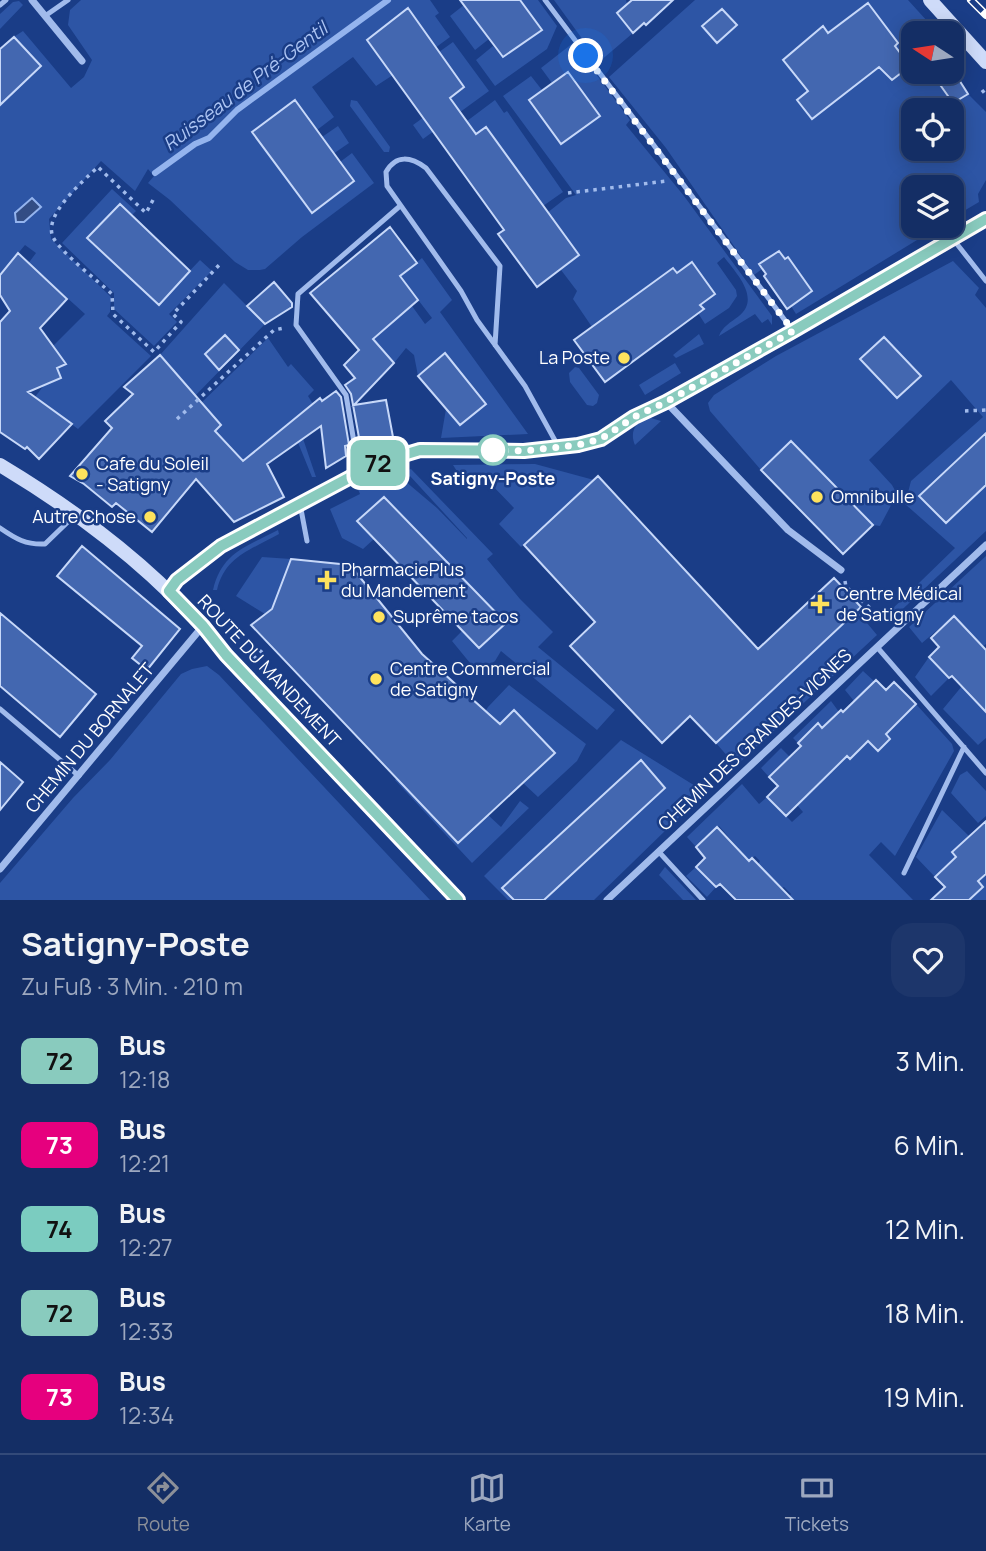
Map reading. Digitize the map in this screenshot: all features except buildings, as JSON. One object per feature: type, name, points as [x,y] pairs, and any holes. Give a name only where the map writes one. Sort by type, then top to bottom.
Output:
[{"type":"street","points":[[32,0],[82,61]]},
{"type":"street","points":[[930,0],[986,62]]},
{"type":"street","points":[[169,591],[177,580],[221,546],[388,459],[420,450],[524,451],[578,445],[601,439],[634,417],[793,331],[986,219]]},
{"type":"street","points":[[666,402],[788,530],[841,569]]},
{"type":"street","name":"ROUTE DU MANDEMENT","points":[[0,465],[76,514],[141,565],[169,591],[458,900]]},
{"type":"street","name":"CHEMIN DES GRANDES-VIGNES","points":[[607,900],[986,545]]},
{"type":"street","name":"CHEMIN DU BORNALET","points":[[0,869],[203,626]]},
{"type":"lane","points":[[0,5],[6,0]]},
{"type":"lane","points":[[45,16],[68,0]]},
{"type":"lane","points":[[545,0],[793,331]]},
{"type":"lane","points":[[495,345],[500,266],[426,168],[416,160],[404,158],[389,167],[385,179],[387,186],[461,291],[477,320],[495,345],[525,386],[558,446]]},
{"type":"lane","points":[[359,472],[346,395],[296,325],[298,294],[400,206]]},
{"type":"lane","points":[[953,239],[986,281]]},
{"type":"lane","points":[[300,504],[307,541]]},
{"type":"lane","points":[[0,528],[30,545],[45,544],[76,514]]},
{"type":"lane","points":[[877,647],[986,773]]},
{"type":"lane","points":[[0,709],[79,776]]},
{"type":"lane","points":[[904,873],[964,747]]},
{"type":"lane","points":[[659,852],[703,900]]},
{"type":"path","points":[[982,90],[986,95]]},
{"type":"path","points":[[153,200],[145,213],[97,167],[58,209],[51,223],[53,237],[64,250],[112,294],[113,314],[154,352],[181,322],[173,314],[222,262]]},
{"type":"path","points":[[568,193],[679,180]]},
{"type":"path","points":[[177,419],[274,330],[296,325]]},
{"type":"path","points":[[965,411],[986,410]]},
{"type":"path","points":[[841,569],[846,587],[896,630]]},
{"type":"path","points":[[254,659],[263,649]]},
{"type":"shaded area","points":[[81,0],[430,0],[439,13],[435,16],[450,37],[435,48],[408,9],[367,39],[393,75],[376,86],[353,57],[312,87],[334,117],[317,130],[294,100],[252,131],[311,213],[354,181],[340,162],[352,153],[374,183],[302,237],[265,269],[248,270],[235,262],[170,200],[148,183],[154,176],[148,169],[135,191],[101,161],[49,219],[51,239],[111,297],[110,312],[107,316],[151,356],[78,429],[35,397],[57,368],[65,364],[53,346],[85,314],[43,276],[16,299],[7,292],[36,253],[25,245],[0,275],[0,105],[41,66],[12,38],[23,31],[71,88],[84,77],[92,60],[68,25],[70,10]]},
{"type":"shaded area","points":[[520,0],[538,0],[557,26],[547,49],[495,86],[476,60],[493,46],[503,57],[542,30]]},
{"type":"shaded area","points":[[554,0],[626,0],[627,4],[617,13],[633,33],[599,62]]},
{"type":"shaded area","points":[[695,0],[908,0],[927,21],[901,21],[901,84],[939,84],[949,98],[901,98],[901,161],[964,161],[964,98],[961,98],[968,94],[986,112],[986,180],[978,194],[979,202],[964,211],[964,175],[901,175],[901,238],[920,238],[796,314],[791,306],[787,309],[762,269],[754,275],[666,148],[609,77]]},
{"type":"shaded area","points":[[19,1],[23,5],[0,29],[0,14],[13,2]]},
{"type":"shaded area","points":[[464,5],[489,39],[475,50],[450,16]]},
{"type":"shaded area","points":[[453,42],[489,91],[423,139],[413,125],[464,88],[439,52]]},
{"type":"shaded area","points":[[573,43],[630,120],[626,125],[684,196],[772,316],[772,325],[768,319],[762,323],[755,314],[719,336],[745,309],[748,301],[740,278],[724,257],[717,263],[736,290],[737,296],[729,308],[705,324],[698,313],[704,309],[700,305],[715,293],[692,262],[677,273],[673,268],[592,327],[573,299],[577,291],[561,270],[579,255],[547,213],[566,198],[576,195],[503,96],[531,76],[542,90],[529,100],[561,144],[599,116],[568,72],[552,83],[541,68]]},
{"type":"shaded area","points":[[351,100],[357,101],[390,147],[389,152],[384,152],[350,106]]},
{"type":"shaded area","points":[[495,100],[504,113],[507,111],[563,192],[543,206],[486,127],[476,134],[467,121]]},
{"type":"shaded area","points":[[338,126],[349,143],[333,154],[322,137]]},
{"type":"shaded area","points":[[112,189],[136,211],[132,215],[119,204],[87,239],[158,304],[200,260],[212,271],[169,314],[177,322],[154,346],[114,309],[114,293],[62,243]]},
{"type":"shaded area","points":[[32,198],[41,207],[24,222],[16,222],[15,213]]},
{"type":"shaded area","points":[[372,241],[399,277],[422,258],[452,300],[440,312],[528,434],[441,438],[446,409],[460,425],[486,404],[445,353],[418,376],[414,355],[406,348],[394,363],[373,339],[398,317],[349,260]],"holes":[[[419,301],[432,318],[425,324],[412,306]]]},
{"type":"shaded area","points":[[953,261],[979,288],[975,295],[986,308],[986,531],[891,620],[885,616],[955,548],[905,504],[911,481],[983,417],[951,380],[869,460],[897,494],[880,526],[873,525],[791,441],[761,470],[710,411],[708,403],[714,395],[776,356]]},
{"type":"shaded area","points":[[224,283],[265,324],[195,396],[160,355]]},
{"type":"shaded area","points":[[699,334],[704,344],[676,358],[673,355]]},
{"type":"shaded area","points":[[268,338],[288,367],[291,364],[314,390],[308,396],[313,404],[296,418],[316,477],[312,477],[290,423],[243,461],[228,445],[216,456],[200,404]]},
{"type":"shaded area","points":[[675,363],[681,373],[645,395],[639,385]]},
{"type":"shaded area","points":[[575,367],[579,368],[599,395],[593,406],[587,405],[570,382],[569,373]]},
{"type":"shaded area","points":[[651,418],[661,421],[635,445],[635,427],[641,421]]},
{"type":"shaded area","points":[[398,436],[399,442],[361,450],[360,443]]},
{"type":"shaded area","points":[[535,464],[594,480],[521,547],[499,524],[514,508],[486,479],[474,491],[453,465]]},
{"type":"shaded area","points":[[411,469],[493,554],[487,559],[520,599],[553,632],[538,647],[615,710],[597,730],[501,651],[495,661],[479,674],[452,641],[462,631],[479,648],[505,624],[357,521],[374,539],[363,549],[342,538],[330,509],[360,494],[357,487]],"holes":[[[410,476],[467,538],[437,508],[405,481]]]},
{"type":"shaded area","points":[[278,530],[279,534],[233,562],[226,569],[217,590],[213,590],[222,567],[229,559],[246,546]]},
{"type":"shaded area","points":[[986,556],[986,644],[978,650],[954,616],[922,643],[909,627]]},
{"type":"shaded area","points":[[262,557],[291,559],[272,609],[265,614],[236,596]]},
{"type":"shaded area","points":[[857,611],[877,635],[736,766],[716,743]]},
{"type":"shaded area","points":[[929,657],[949,678],[931,696],[915,677]]},
{"type":"shaded area","points":[[207,666],[219,675],[430,900],[0,900],[0,883],[73,798],[110,760],[181,674]]},
{"type":"shaded area","points":[[863,671],[875,682],[854,701],[845,690]]},
{"type":"shaded area","points":[[509,685],[586,744],[577,761],[538,797],[523,783],[555,753],[515,711],[484,739],[474,730],[488,707]]},
{"type":"shaded area","points":[[962,686],[980,705],[986,700],[986,738],[978,745],[943,709]]},
{"type":"shaded area","points":[[831,701],[839,712],[822,728],[818,723],[798,743],[793,738]]},
{"type":"shaded area","points":[[916,704],[952,744],[954,751],[895,856],[881,842],[869,855],[913,900],[792,900],[789,897],[791,894],[758,864],[760,861],[755,856],[749,861],[719,826],[696,847],[687,837],[742,784],[759,804],[767,797],[792,822],[803,812],[797,805],[827,776],[844,753],[850,759],[868,741],[878,751],[890,739],[882,730]]},
{"type":"shaded area","points":[[450,729],[418,801],[457,843],[488,815],[501,827],[520,801],[529,808],[472,863],[395,780]]},
{"type":"shaded area","points":[[621,740],[705,792],[594,900],[544,900],[665,788],[642,761],[502,887],[514,900],[508,900],[484,876]]},
{"type":"shaded area","points":[[781,748],[790,757],[769,777],[761,768]]},
{"type":"shaded area","points":[[967,771],[986,791],[986,816],[978,823],[951,793],[960,775]]},
{"type":"shaded area","points":[[942,810],[969,836],[952,852],[956,857],[935,877],[916,857]]},
{"type":"shaded area","points":[[665,867],[696,900],[683,900],[659,875]]},
{"type":"shaded area","points":[[696,867],[716,887],[707,897],[686,876]]},
{"type":"shaded area","points":[[986,874],[986,900],[969,900],[983,887],[978,881]]},
{"type":"waterway","name":"Ruisseau de Pré-Gentil","points":[[155,173],[195,144],[209,138],[237,110],[388,0]]},
{"type":"railway","points":[[971,0],[986,15]]},
{"type":"bus line","name":"72","points":[[458,900],[169,591],[177,580],[221,546],[359,472],[398,456],[420,450],[524,451],[578,445],[601,439],[634,417],[793,331],[986,219]]},
{"type":"place","name":"La Poste","points":[[624,358]]},
{"type":"place","name":"Satigny-Poste","points":[[493,450]]},
{"type":"place","name":"Cafe du Soleil - Satigny","points":[[82,474]]},
{"type":"place","name":"Omnibulle","points":[[817,497]]},
{"type":"place","name":"Autre Chose","points":[[150,517]]},
{"type":"place","name":"PharmaciePlus du Mandement","points":[[327,580]]},
{"type":"place","name":"Centre Médical de Satigny","points":[[820,604]]},
{"type":"place","name":"Suprême tacos","points":[[379,617]]},
{"type":"place","name":"Centre Commercial de Satigny","points":[[376,679]]},
{"type":"route","points":[[493,450],[524,451],[578,445],[601,439],[634,417],[793,331],[586,56]]}]
